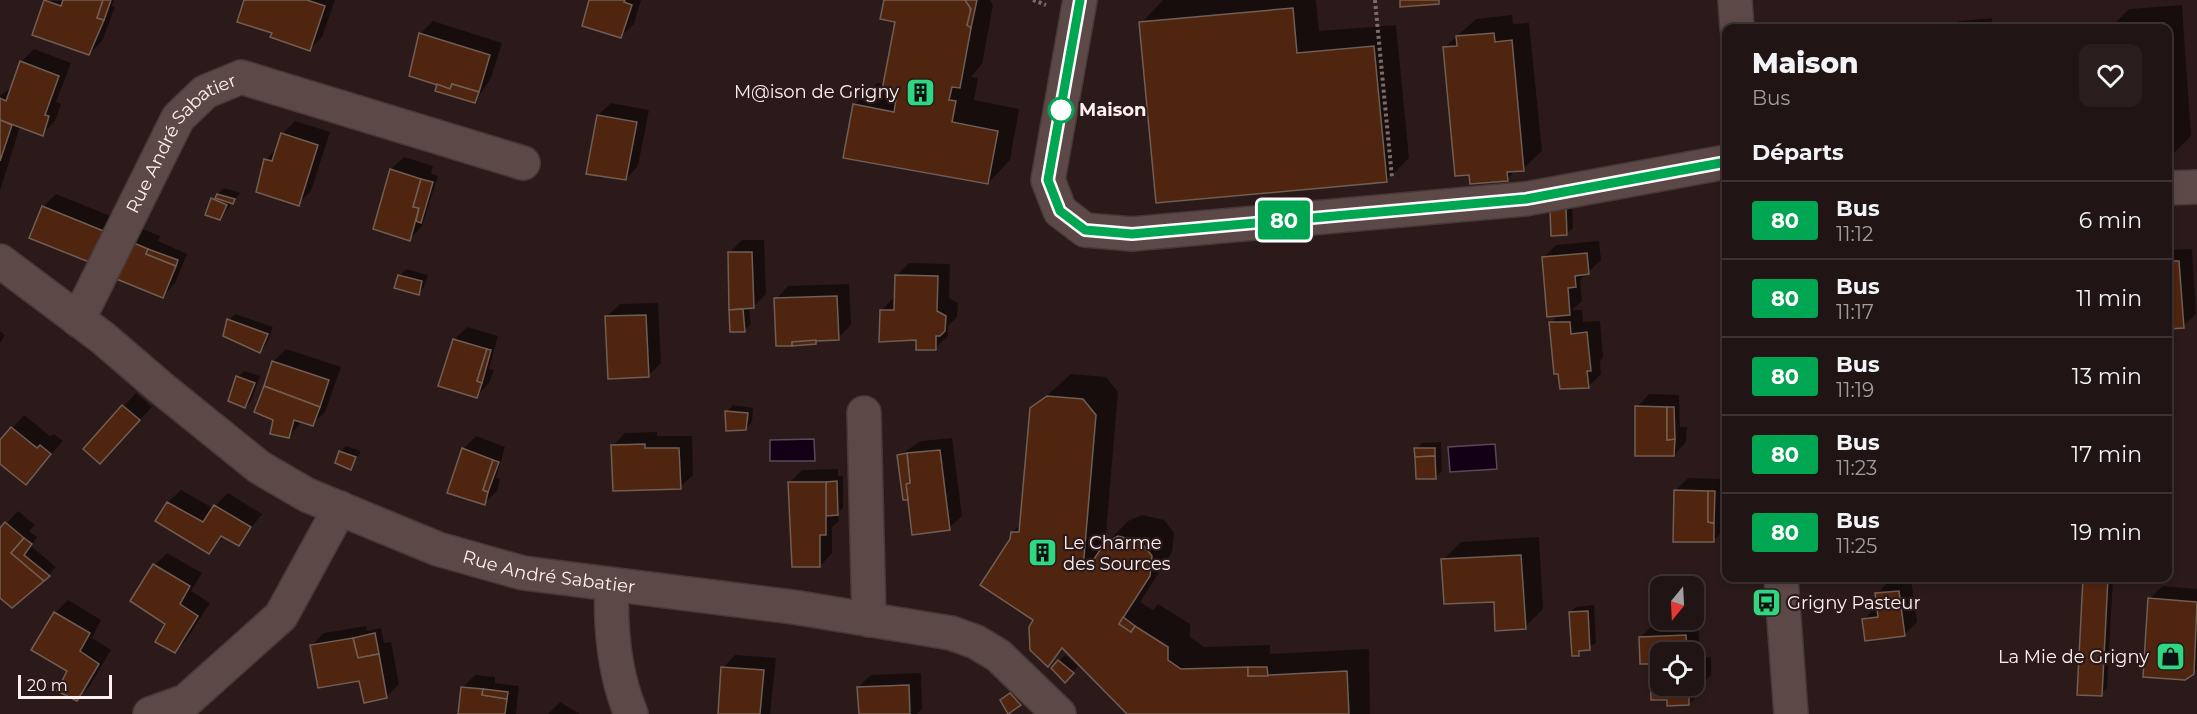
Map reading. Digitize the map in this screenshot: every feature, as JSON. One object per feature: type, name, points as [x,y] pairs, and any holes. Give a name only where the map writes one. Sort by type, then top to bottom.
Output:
[{"type":"street","points":[[1080,0],[1048,180],[1060,211],[1085,230],[1132,234],[1526,199],[1722,163]]},
{"type":"street","points":[[1735,0],[1737,24]]},
{"type":"street","name":"Rue André Sabatier","points":[[78,320],[178,118],[205,92],[241,77],[524,163]]},
{"type":"street","points":[[2172,188],[2197,187]]},
{"type":"street","name":"Rue André Sabatier","points":[[0,261],[78,320],[259,466],[307,495],[438,549],[523,573],[793,607],[951,633],[976,642],[999,656],[1059,714]]},
{"type":"street","points":[[864,413],[869,620]]},
{"type":"street","points":[[150,714],[186,701],[281,616],[340,508]]},
{"type":"street","points":[[1781,582],[1791,714]]},
{"type":"street","points":[[612,586],[610,616],[613,638],[624,698],[631,714]]},
{"type":"path","points":[[1375,0],[1395,210]]},
{"type":"shaded area","points":[[814,439],[815,461],[770,461],[770,440]]},
{"type":"shaded area","points":[[1495,444],[1497,469],[1450,472],[1448,447]]},
{"type":"building","points":[[44,0],[61,6],[63,0],[103,0],[97,18],[104,20],[89,55],[32,35]]},
{"type":"building","points":[[103,0],[111,0],[104,20],[97,18]]},
{"type":"building","points":[[244,0],[307,0],[325,6],[310,51],[270,37],[272,33],[237,22]]},
{"type":"building","points":[[589,0],[625,0],[624,2],[632,5],[621,38],[582,26]]},
{"type":"building","name":"M@ison de Grigny","points":[[884,0],[965,0],[970,7],[971,18],[967,25],[971,28],[960,88],[952,87],[949,100],[956,101],[952,122],[998,131],[988,184],[843,158],[853,104],[894,112],[897,93],[882,90],[895,22],[880,19]]},
{"type":"building","points":[[965,0],[977,0],[971,28],[967,25],[971,9]]},
{"type":"building","points":[[1400,0],[1439,0],[1439,4],[1400,7]]},
{"type":"building","points":[[1293,8],[1297,53],[1374,46],[1387,182],[1156,203],[1139,22]]},
{"type":"building","points":[[419,33],[490,55],[479,92],[452,84],[450,89],[409,76]]},
{"type":"building","points":[[1494,33],[1495,42],[1512,40],[1524,171],[1507,172],[1508,181],[1470,184],[1469,175],[1455,176],[1443,47],[1457,46],[1456,36]]},
{"type":"building","points":[[20,61],[59,76],[45,115],[49,116],[43,136],[0,120],[0,98],[6,101]]},
{"type":"building","points":[[437,84],[450,89],[452,84],[479,92],[475,103],[435,91]]},
{"type":"building","points":[[597,115],[637,122],[626,180],[586,174]]},
{"type":"building","points":[[0,120],[12,125],[0,161]]},
{"type":"building","points":[[281,133],[318,145],[299,206],[256,192],[264,159],[272,161]]},
{"type":"building","points":[[390,169],[421,179],[413,207],[419,208],[410,241],[373,229]]},
{"type":"building","points":[[421,179],[433,182],[421,223],[416,221],[419,208],[413,207]]},
{"type":"building","points":[[217,194],[235,199],[233,204],[215,198]]},
{"type":"building","points":[[211,198],[227,205],[220,220],[205,215]]},
{"type":"building","points":[[42,206],[106,232],[94,264],[29,238]]},
{"type":"building","points":[[1550,209],[1566,209],[1567,235],[1551,236]]},
{"type":"building","points":[[129,241],[148,249],[146,254],[176,266],[163,298],[114,278]]},
{"type":"building","points":[[148,249],[178,260],[176,266],[146,254]]},
{"type":"building","points":[[728,252],[752,252],[754,308],[729,310]]},
{"type":"building","points":[[1587,253],[1589,274],[1575,276],[1576,287],[1568,288],[1570,315],[1547,317],[1542,257]]},
{"type":"building","points":[[2172,261],[2179,261],[2184,328],[2172,329]]},
{"type":"building","points":[[398,275],[422,281],[419,295],[394,288]]},
{"type":"building","points":[[895,275],[938,276],[937,311],[946,316],[945,331],[940,336],[936,336],[936,350],[916,350],[916,340],[879,342],[880,310],[894,310]]},
{"type":"building","points":[[837,296],[839,340],[792,342],[792,346],[776,346],[774,298]]},
{"type":"building","points":[[743,309],[745,332],[730,332],[729,310]]},
{"type":"building","points":[[646,315],[649,377],[608,379],[605,316]]},
{"type":"building","points":[[227,319],[268,334],[260,353],[223,336]]},
{"type":"building","points":[[1549,322],[1570,322],[1571,334],[1587,332],[1591,371],[1587,371],[1589,388],[1560,389],[1558,374],[1554,374]]},
{"type":"building","points":[[453,339],[487,349],[477,381],[482,383],[477,398],[438,386]]},
{"type":"building","points":[[816,340],[816,344],[792,346],[792,342]]},
{"type":"building","points":[[487,349],[491,350],[482,383],[477,381]]},
{"type":"building","points":[[272,361],[329,380],[320,407],[264,386]]},
{"type":"building","points":[[236,376],[255,383],[245,408],[228,401]]},
{"type":"building","points":[[264,386],[320,407],[313,426],[294,420],[289,438],[270,434],[273,420],[254,412]]},
{"type":"building","name":"Le Charme des Sources","points":[[1047,396],[1083,399],[1096,415],[1083,569],[1086,571],[1104,544],[1118,536],[1141,542],[1152,556],[1150,576],[1119,624],[1131,632],[1135,626],[1168,647],[1168,660],[1181,669],[1248,667],[1248,676],[1347,671],[1349,714],[1127,714],[1062,648],[1048,667],[1030,650],[1029,627],[1033,620],[980,585],[1010,539],[1011,532],[1019,532],[1030,408]]},
{"type":"building","points":[[122,405],[140,420],[100,464],[83,449]]},
{"type":"building","points":[[1635,406],[1667,407],[1667,440],[1675,439],[1674,456],[1635,456]]},
{"type":"building","points":[[1667,407],[1674,407],[1675,439],[1667,440]]},
{"type":"building","points":[[725,411],[748,413],[746,430],[726,431]]},
{"type":"building","points":[[11,427],[37,448],[40,445],[51,454],[26,485],[0,464],[0,440]]},
{"type":"building","points":[[645,444],[645,448],[679,448],[681,489],[613,491],[611,445]]},
{"type":"building","points":[[462,448],[493,460],[483,490],[488,492],[485,505],[447,493]]},
{"type":"building","points":[[1414,448],[1435,448],[1435,456],[1415,457]]},
{"type":"building","points":[[940,450],[950,530],[912,535],[906,484],[910,483],[907,453]]},
{"type":"building","points":[[339,451],[356,457],[351,470],[335,463]]},
{"type":"building","points":[[907,453],[910,483],[906,484],[908,500],[903,500],[897,455]]},
{"type":"building","points":[[1435,456],[1436,479],[1416,479],[1415,457]]},
{"type":"building","points":[[493,460],[499,462],[488,492],[483,490]]},
{"type":"building","points":[[837,481],[838,515],[826,516],[826,482]]},
{"type":"building","points":[[788,482],[826,482],[826,535],[820,535],[820,567],[792,567]]},
{"type":"building","points":[[1674,490],[1708,491],[1708,522],[1714,523],[1714,542],[1673,542]]},
{"type":"building","points":[[1708,491],[1715,491],[1714,523],[1708,522]]},
{"type":"building","points":[[167,502],[203,522],[214,505],[251,527],[239,546],[221,536],[209,554],[155,521]]},
{"type":"building","points":[[5,522],[24,538],[11,553],[44,581],[12,608],[0,598],[0,528]]},
{"type":"building","points":[[24,538],[32,544],[24,555],[50,576],[44,581],[11,553]]},
{"type":"building","points":[[1521,555],[1526,629],[1495,631],[1494,602],[1444,604],[1441,559]]},
{"type":"building","points":[[153,564],[190,586],[180,604],[198,616],[175,653],[155,642],[165,624],[130,601]]},
{"type":"building","points":[[2083,582],[2108,582],[2102,696],[2077,695]]},
{"type":"building","points":[[1899,591],[1905,636],[1865,641],[1862,619],[1878,617],[1875,593]]},
{"type":"building","points":[[2148,598],[2197,602],[2194,674],[2185,680],[2143,677]]},
{"type":"building","points":[[1588,611],[1590,650],[1579,651],[1579,656],[1572,656],[1569,612]]},
{"type":"building","points":[[54,612],[90,633],[80,651],[99,664],[77,701],[57,691],[67,671],[31,650]]},
{"type":"building","points":[[1123,617],[1135,626],[1131,632],[1119,624]]},
{"type":"building","points":[[375,633],[379,654],[358,658],[353,638]]},
{"type":"building","points":[[1686,635],[1686,642],[1650,642],[1650,664],[1640,664],[1639,637]]},
{"type":"building","points":[[353,638],[358,658],[379,654],[387,698],[364,703],[359,681],[318,688],[310,645]]},
{"type":"building","points":[[1058,660],[1074,673],[1065,683],[1051,668]]},
{"type":"building","points":[[721,667],[764,670],[760,714],[718,714]]},
{"type":"building","points":[[1248,667],[1267,667],[1268,676],[1248,676]]},
{"type":"building","points":[[909,685],[910,714],[859,714],[857,687]]},
{"type":"building","points":[[461,687],[483,689],[482,695],[507,699],[505,714],[458,714]]},
{"type":"building","points":[[483,689],[508,692],[507,699],[482,695]]},
{"type":"building","points":[[1010,693],[1021,705],[1008,714],[1000,700]]},
{"type":"building","points":[[1651,696],[1689,696],[1689,705],[1667,706],[1667,700],[1651,700]]},
{"type":"bus line","name":"80","points":[[1080,0],[1048,180],[1060,211],[1085,230],[1132,234],[1526,199],[1722,163]]},
{"type":"place","name":"M@ison de Grigny","points":[[920,92]]},
{"type":"place","name":"Maison","points":[[1061,110]]},
{"type":"place","name":"Le Charme des Sources","points":[[1042,553]]},
{"type":"place","name":"Grigny Pasteur","points":[[1766,603]]},
{"type":"place","name":"La Mie de Grigny","points":[[2170,657]]}]
